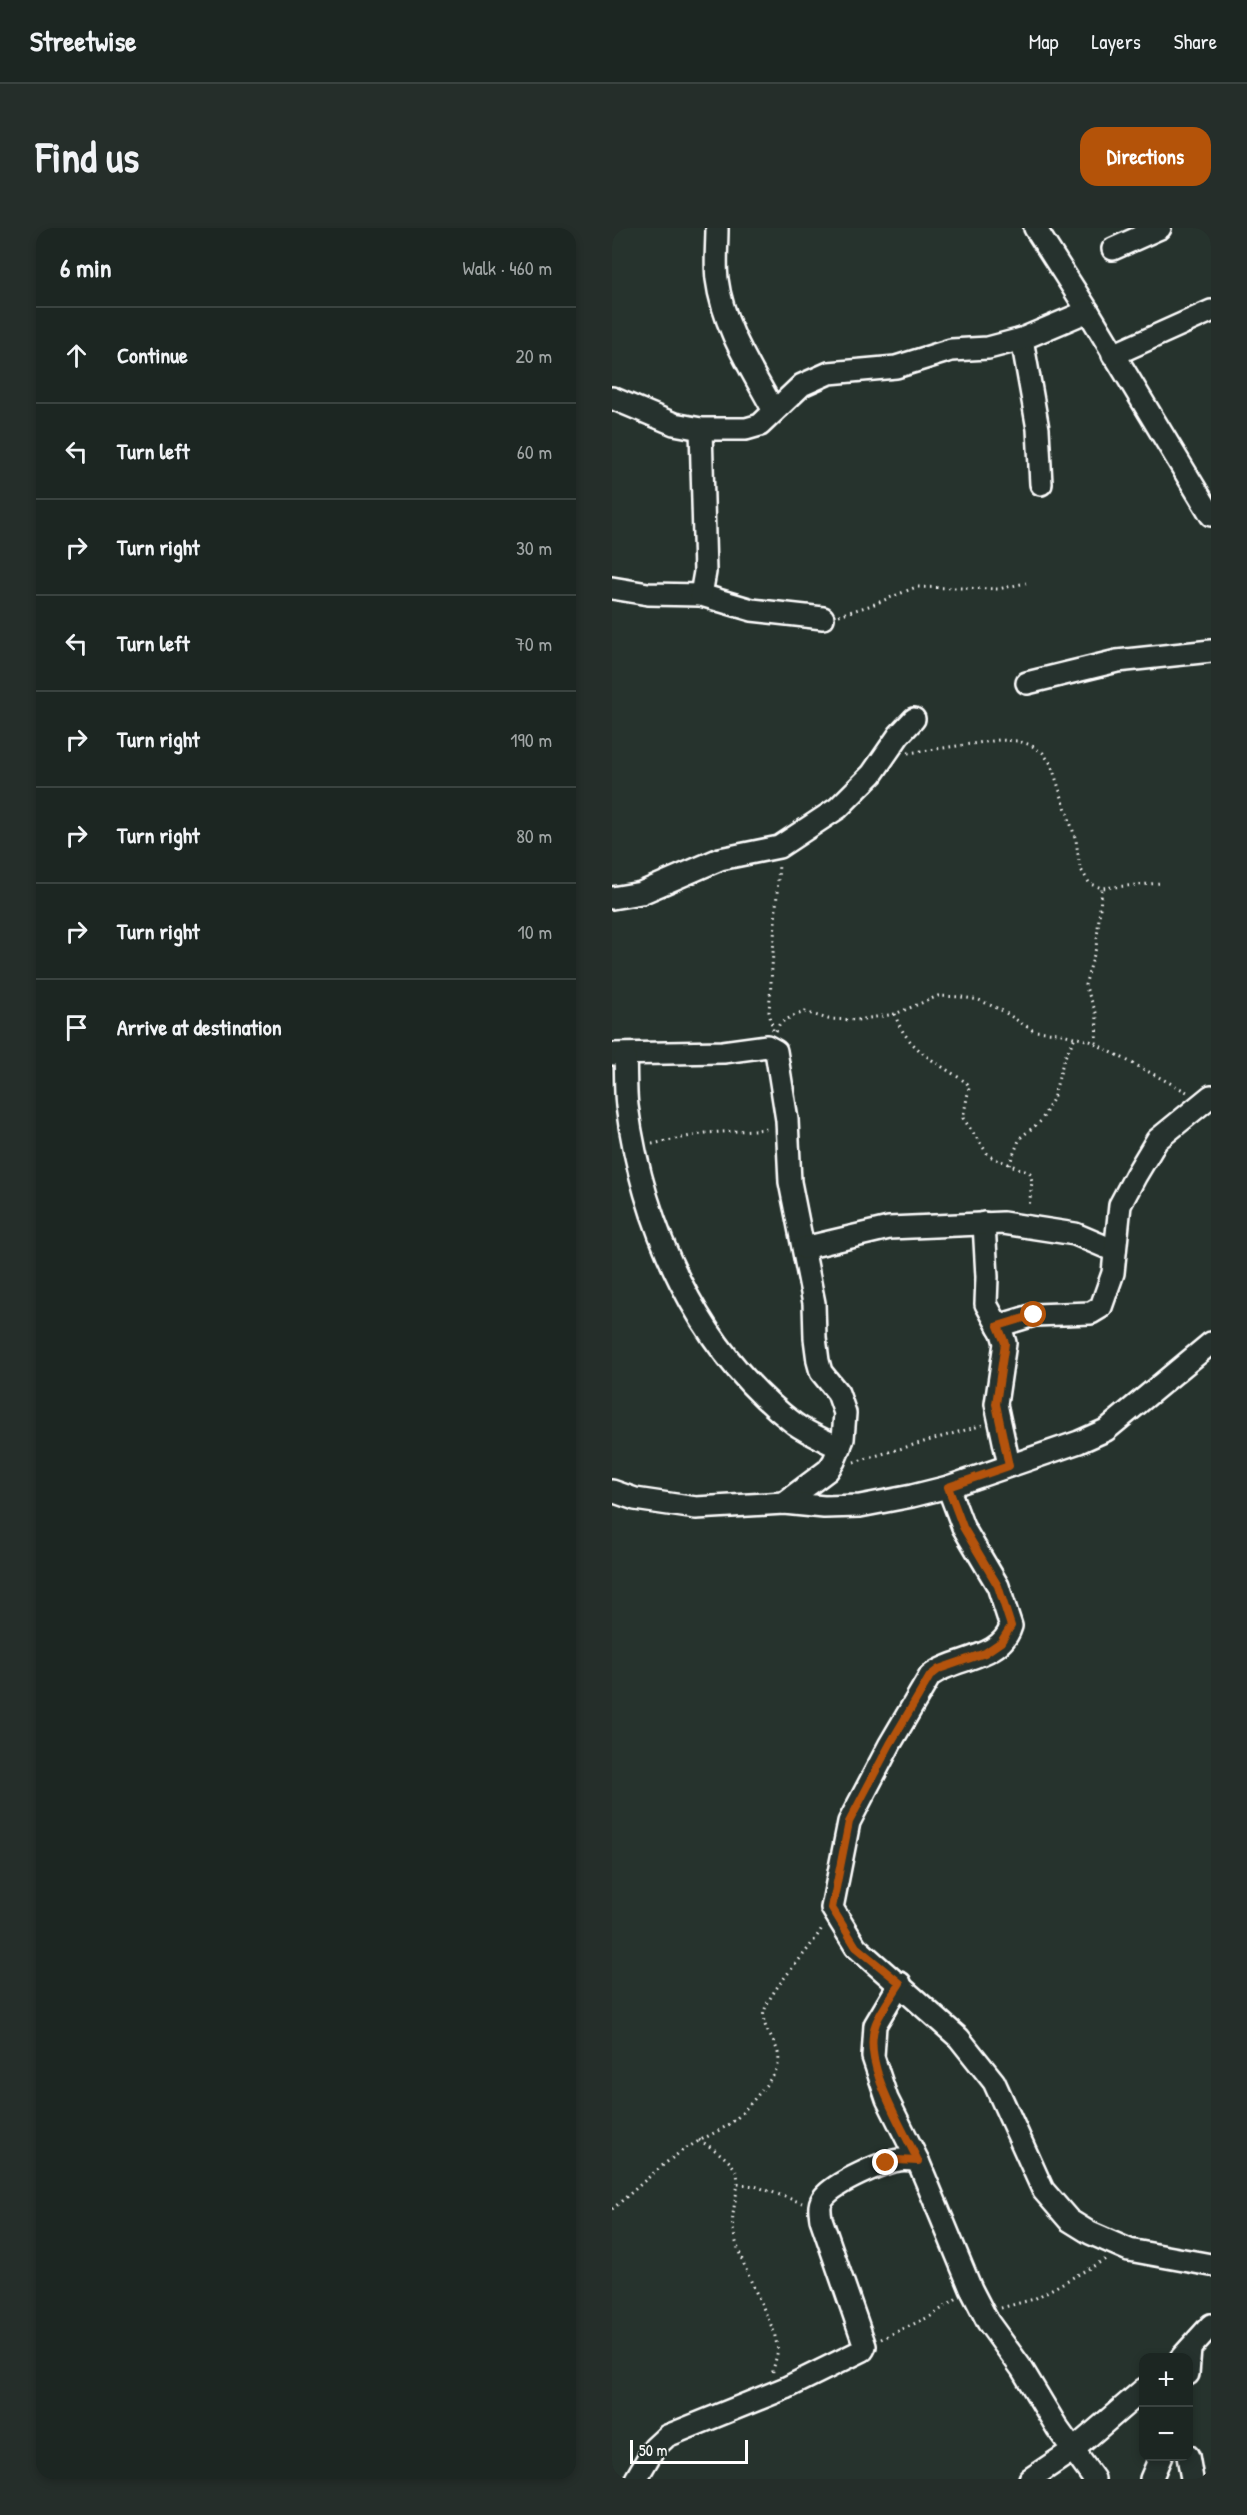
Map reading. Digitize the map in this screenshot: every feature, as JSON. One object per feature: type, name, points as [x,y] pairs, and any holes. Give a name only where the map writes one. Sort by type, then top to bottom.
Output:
[{"type":"street","points":[[717,228],[717,278],[722,303],[733,334],[774,411]]},
{"type":"street","points":[[1035,228],[1211,515]]},
{"type":"street","points":[[1113,249],[1160,228]]},
{"type":"street","points":[[1113,355],[1211,310]]},
{"type":"street","points":[[612,398],[674,424],[701,429],[746,429],[760,425],[802,385],[829,373],[896,367],[951,350],[988,348],[1022,339],[1088,311]]},
{"type":"street","points":[[1022,339],[1038,429],[1041,484]]},
{"type":"street","points":[[701,429],[705,572],[701,595]]},
{"type":"street","points":[[612,588],[648,594],[701,595],[752,610],[823,618]]},
{"type":"street","points":[[1027,683],[1117,661],[1211,651]]},
{"type":"street","points":[[612,898],[641,893],[720,859],[779,847],[838,808],[872,774],[914,719]]},
{"type":"street","points":[[784,1503],[828,1470],[840,1448],[843,1439],[845,1413],[838,1393],[821,1372],[818,1361],[814,1303],[790,1182],[787,1127],[776,1051],[771,1047],[723,1052],[619,1055],[643,1185],[669,1257],[697,1314],[726,1356],[763,1395],[795,1423],[840,1448]]},
{"type":"street","points":[[998,1326],[1034,1315],[1091,1313],[1101,1307],[1113,1273],[1120,1226],[1120,1205],[1157,1140],[1207,1098]]},
{"type":"street","points":[[804,1248],[889,1228],[984,1224],[1027,1226],[1075,1234],[1115,1251]]},
{"type":"street","points":[[984,1224],[986,1304],[1005,1343],[997,1394],[1009,1466]]},
{"type":"street","points":[[612,1491],[635,1499],[696,1508],[784,1503],[824,1507],[879,1504],[948,1487],[1106,1430],[1211,1343]]},
{"type":"street","points":[[948,1487],[963,1527],[998,1586],[1010,1621],[1009,1631],[1001,1642],[985,1653],[939,1669],[930,1676],[890,1744],[849,1822],[832,1908],[856,1947],[900,1983],[959,2038],[994,2082],[1043,2190],[1069,2220],[1090,2233],[1130,2250],[1211,2265]]},
{"type":"street","points":[[900,1983],[875,2025],[873,2057],[886,2099],[918,2161],[971,2289],[984,2313],[1094,2479]]},
{"type":"street","points":[[636,2479],[654,2448],[667,2436],[762,2397],[859,2353],[865,2346],[819,2206],[833,2188],[886,2163],[897,2160],[918,2161]]},
{"type":"street","points":[[1186,2353],[1211,2325]]},
{"type":"street","points":[[1030,2479],[1073,2450],[1139,2392]]},
{"type":"street","points":[[1151,2479],[1159,2461]]},
{"type":"street","points":[[1189,2461],[1192,2479]]},
{"type":"path","points":[[823,618],[872,605],[916,587],[998,589],[1026,583]]},
{"type":"path","points":[[885,755],[999,740],[1018,741],[1031,745],[1043,753],[1051,764],[1076,840],[1080,868],[1090,884],[1102,888],[1161,883]]},
{"type":"path","points":[[779,847],[769,1012],[774,1035],[780,1023],[806,1012],[828,1018],[857,1020],[895,1014],[928,998],[961,997],[980,1000],[1034,1031],[1075,1037],[1096,1044],[1207,1098]]},
{"type":"path","points":[[1096,1044],[1097,1015],[1085,985],[1096,948],[1102,888]]},
{"type":"path","points":[[895,1014],[899,1026],[921,1052],[931,1061],[967,1083],[969,1088],[963,1118],[989,1156],[1030,1173],[1032,1181],[1027,1226]]},
{"type":"path","points":[[1009,1165],[1020,1138],[1041,1121],[1053,1100],[1064,1059],[1075,1037]]},
{"type":"path","points":[[635,1147],[706,1133],[787,1127]]},
{"type":"path","points":[[828,1470],[916,1443],[1000,1421]]},
{"type":"path","points":[[612,2209],[675,2155],[732,2123],[775,2072],[779,2058],[764,2021],[764,2012],[780,1985],[814,1943],[832,1908]]},
{"type":"path","points":[[699,2140],[718,2152],[735,2170],[738,2184],[732,2208],[733,2229],[774,2332],[778,2350],[772,2376],[762,2397]]},
{"type":"path","points":[[738,2184],[755,2186],[787,2196],[820,2211]]},
{"type":"path","points":[[984,2313],[1034,2299],[1097,2263],[1130,2250]]},
{"type":"path","points":[[865,2346],[931,2316],[971,2289]]},
{"type":"route","points":[[886,2163],[897,2160],[918,2161],[886,2099],[873,2057],[875,2025],[900,1983],[856,1947],[832,1908],[834,1890],[840,1874],[842,1850],[849,1822],[906,1715],[930,1676],[939,1669],[985,1653],[1001,1642],[1011,1626],[998,1586],[963,1527],[948,1487],[1009,1466],[996,1404],[1005,1343],[998,1326],[1034,1315]]}]
